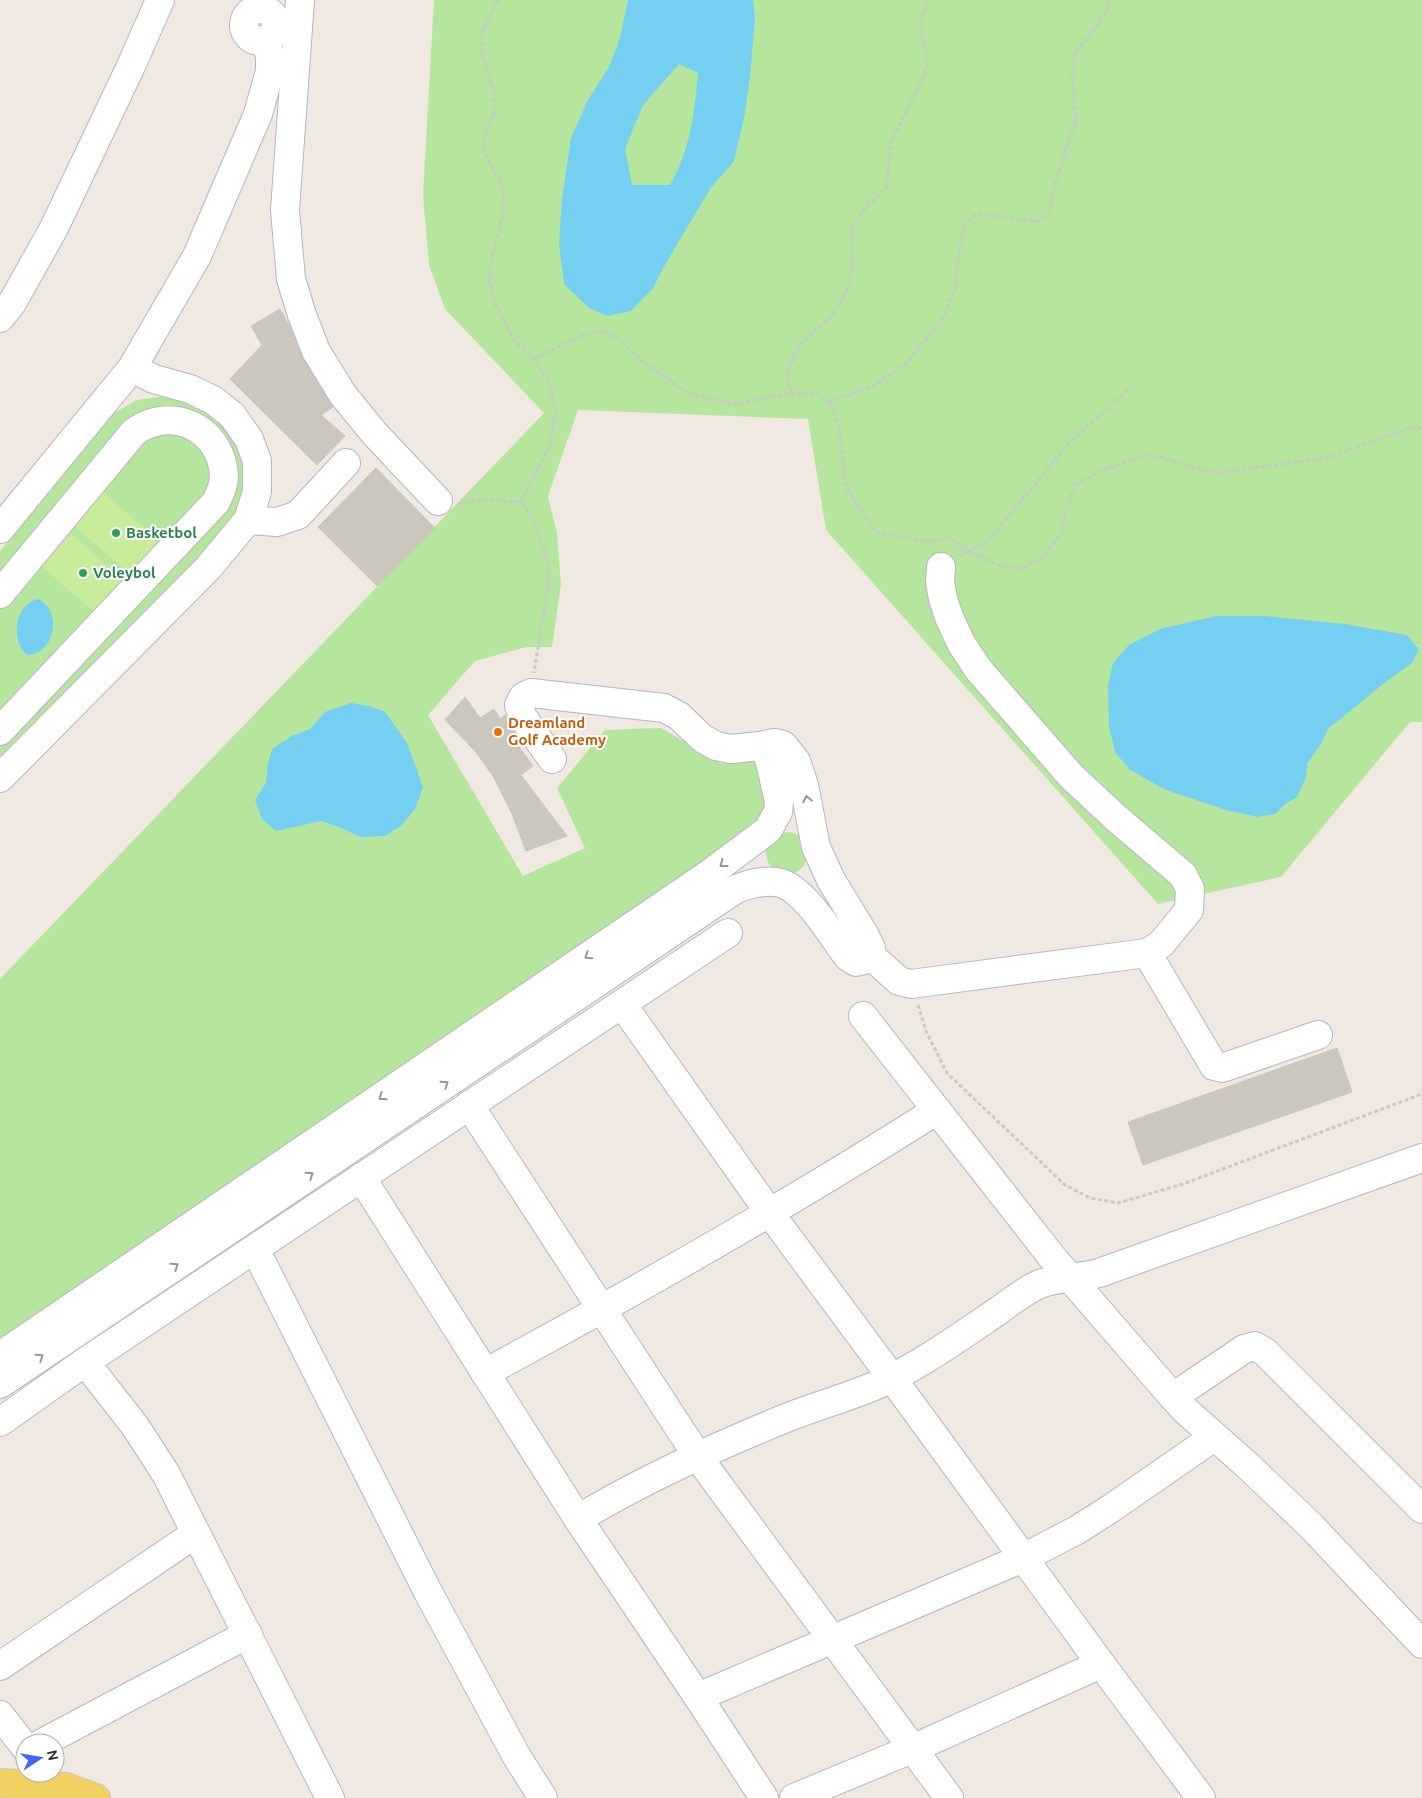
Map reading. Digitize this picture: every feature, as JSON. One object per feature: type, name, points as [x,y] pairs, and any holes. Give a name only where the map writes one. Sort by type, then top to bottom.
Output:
[{"type":"main road","points":[[0,1783],[15,1781]]},
{"type":"main road","points":[[50,1783],[66,1787],[84,1796]]},
{"type":"street","points":[[0,318],[12,304],[54,228],[131,66],[160,0]]},
{"type":"street","points":[[300,0],[285,210],[291,279],[316,351],[343,395],[374,433],[447,503]]},
{"type":"street","points":[[0,529],[132,368],[197,256],[258,114],[270,71],[270,57],[266,39],[271,36],[275,27],[274,17],[266,10],[249,6]]},
{"type":"street","points":[[0,778],[208,568],[248,520],[257,492],[257,461],[249,439],[232,415],[213,400],[190,389],[154,379],[132,368]]},
{"type":"street","points":[[0,594],[134,432],[145,424],[175,419],[205,433],[215,448],[224,477],[216,502],[0,731]]},
{"type":"street","points":[[248,520],[277,522],[298,515],[346,463]]},
{"type":"street","points":[[870,955],[900,981],[911,984],[1147,953],[1160,944],[1189,910],[1190,889],[1183,875],[1116,818],[1071,776],[978,668],[961,643],[949,617],[940,582],[941,567]]},
{"type":"street","points":[[0,1384],[723,896],[750,884],[762,882],[790,884],[800,881],[814,867],[817,857],[816,847],[804,785],[796,761],[783,745],[774,743],[731,749],[716,746],[702,738],[679,716],[664,708],[531,693],[523,697],[519,705],[522,716],[552,759]]},
{"type":"street","points":[[0,1356],[709,874],[768,830],[782,824],[797,826],[806,830],[812,838],[831,880],[871,948],[870,955],[864,960],[856,962],[848,957],[805,900],[794,890],[764,873],[759,865],[758,847],[762,838],[768,830],[778,812],[779,802],[767,754],[760,746]]},
{"type":"street","points":[[0,1422],[85,1362],[728,933]]},
{"type":"street","points":[[1147,953],[1214,1066],[1222,1068],[1318,1035]]},
{"type":"street","points":[[622,1004],[769,1212],[1201,1798]]},
{"type":"street","points":[[863,1016],[1070,1278],[1173,1397],[1311,1526],[1422,1644]]},
{"type":"street","points":[[469,1105],[698,1457],[949,1798]]},
{"type":"street","points":[[485,1373],[601,1310],[769,1212],[937,1110]]},
{"type":"street","points":[[578,1519],[608,1500],[698,1457],[787,1418],[861,1392],[892,1378],[1037,1286],[1052,1279],[1099,1273],[1422,1158]]},
{"type":"street","points":[[361,1177],[578,1519],[698,1696],[764,1798]]},
{"type":"street","points":[[256,1249],[428,1592],[517,1757],[543,1798]]},
{"type":"street","points":[[1173,1397],[1244,1349],[1255,1346],[1265,1352],[1422,1509]]},
{"type":"street","points":[[85,1362],[151,1450],[166,1474],[330,1798]]},
{"type":"street","points":[[698,1696],[1023,1558],[1077,1530],[1214,1437]]},
{"type":"street","points":[[0,1666],[195,1534]]},
{"type":"street","points":[[61,1733],[248,1634]]},
{"type":"street","points":[[794,1798],[912,1749],[1101,1664]]},
{"type":"street","points":[[0,1715],[15,1735]]},
{"type":"path","points":[[498,0],[482,32],[482,55],[494,92],[494,114],[485,134],[484,152],[503,187],[504,209],[492,257],[489,278],[495,304],[515,340],[534,359],[548,380],[556,410],[550,446],[521,502]]},
{"type":"path","points":[[792,393],[786,377],[798,347],[830,318],[842,302],[850,280],[853,255],[852,227],[866,207],[886,189],[891,142],[928,64],[920,23],[928,0]]},
{"type":"path","points":[[829,402],[874,385],[906,364],[942,320],[955,289],[959,251],[965,224],[978,213],[1019,221],[1036,222],[1049,213],[1055,184],[1076,123],[1072,77],[1076,51],[1097,26],[1107,10],[1109,0]]},
{"type":"path","points":[[534,359],[580,336],[605,331],[622,341],[641,360],[689,394],[735,404],[792,393],[819,395],[829,402],[839,424],[846,487],[875,532],[928,542],[947,538],[997,565],[1021,569],[1044,556],[1061,534],[1066,509],[1075,485],[1101,471],[1146,455],[1216,473],[1326,458],[1411,428],[1422,426]]},
{"type":"path","points":[[941,567],[988,541],[1069,443],[1130,387]]},
{"type":"path","points":[[447,503],[482,500],[521,502],[526,506],[534,521],[545,552],[549,579],[531,693]]},
{"type":"path","points":[[911,984],[926,1031],[948,1073],[1065,1185],[1090,1198],[1118,1203],[1183,1184],[1422,1094]]},
{"type":"green space","points":[[434,0],[1422,0],[1422,722],[1410,722],[1281,877],[1158,904],[826,530],[808,419],[578,410],[548,496],[557,533],[561,584],[552,647],[526,647],[475,661],[428,715],[523,876],[585,848],[557,788],[605,730],[661,728],[721,763],[760,761],[772,811],[737,843],[0,1338],[0,979],[544,413],[445,309],[429,265],[423,195]]},
{"type":"green space","points":[[167,396],[197,401],[221,417],[230,428],[244,453],[247,467],[248,481],[244,500],[220,539],[0,768],[0,551],[112,414],[137,400]]},
{"type":"green space","name":"Basketbol","points":[[100,490],[161,542],[132,576],[71,523]]},
{"type":"green space","name":"Voleybol","points":[[67,530],[128,583],[99,616],[38,563]]},
{"type":"green space","points":[[787,832],[802,838],[808,853],[802,868],[787,874],[772,868],[766,853],[772,838]]},
{"type":"water","points":[[628,0],[753,0],[755,18],[750,77],[744,118],[734,161],[710,189],[653,288],[631,311],[608,316],[589,308],[564,284],[559,243],[562,199],[571,138],[588,100],[609,67],[620,38]],"holes":[[[679,64],[698,73],[693,116],[687,145],[670,185],[632,185],[625,149],[643,105]]]},
{"type":"water","points":[[38,599],[46,605],[51,613],[52,631],[44,648],[37,653],[27,655],[18,641],[17,624],[19,615],[24,608]]},
{"type":"water","points":[[1216,616],[1265,616],[1344,624],[1407,635],[1419,650],[1412,663],[1328,729],[1321,744],[1307,764],[1306,777],[1297,797],[1275,814],[1258,817],[1226,810],[1166,790],[1130,770],[1115,752],[1109,726],[1108,686],[1113,663],[1129,645],[1160,629]]},
{"type":"water","points":[[351,703],[369,706],[385,712],[407,743],[423,787],[415,809],[402,825],[385,836],[360,837],[321,821],[276,831],[262,819],[255,800],[266,783],[268,762],[273,748],[292,736],[310,729],[325,712]]},
{"type":"building","points":[[280,309],[303,359],[333,407],[321,415],[345,436],[317,465],[230,379],[262,345],[251,326]]},
{"type":"building","points":[[376,468],[435,528],[377,586],[318,527]]},
{"type":"building","points":[[465,697],[480,718],[494,709],[500,719],[505,715],[516,735],[512,737],[533,766],[521,775],[567,836],[526,851],[512,814],[493,776],[475,751],[445,720]]},
{"type":"building","points":[[1337,1048],[1352,1092],[1143,1165],[1128,1122]]},
{"type":"place","name":"Basketbol","points":[[116,533]]},
{"type":"place","name":"Voleybol","points":[[83,573]]},
{"type":"place","name":"Dreamland Golf Academy","points":[[498,732]]}]
